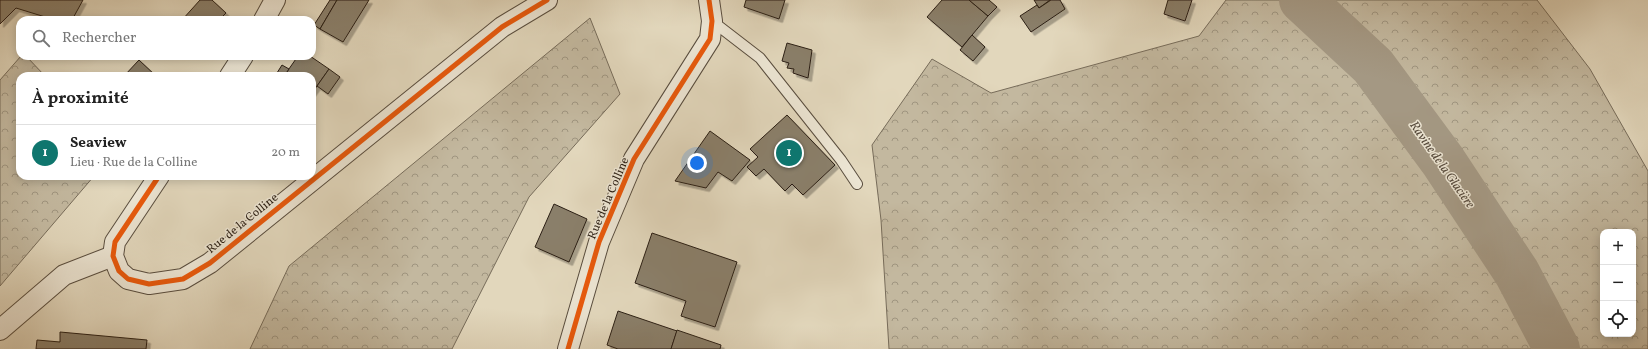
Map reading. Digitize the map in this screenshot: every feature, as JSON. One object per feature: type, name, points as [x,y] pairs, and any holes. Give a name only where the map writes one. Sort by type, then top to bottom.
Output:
[{"type":"street","points":[[266,16],[276,0]]},
{"type":"street","name":"Rue de la Colline","points":[[316,177],[502,27],[547,0]]},
{"type":"street","name":"Rue de la Colline","points":[[568,349],[599,242],[634,159],[710,39],[712,20],[709,0]]},
{"type":"street","points":[[233,72],[240,60]]},
{"type":"street","points":[[0,330],[64,275],[113,256],[115,242],[156,180]]},
{"type":"street","name":"Rue de la Colline","points":[[113,256],[119,271],[128,279],[150,284],[183,279],[210,262],[312,180]]},
{"type":"lane","points":[[712,20],[760,58],[841,160],[857,184]]},
{"type":"green space","points":[[1226,0],[1537,0],[1590,69],[1648,171],[1648,349],[889,349],[881,220],[872,145],[932,59],[991,93],[1199,36]]},
{"type":"green space","points":[[590,18],[620,94],[529,197],[452,349],[250,349],[289,266]]},
{"type":"green space","points":[[18,60],[30,60],[41,72],[16,72],[16,180],[91,180],[0,286],[0,80]]},
{"type":"building","points":[[0,0],[83,0],[74,16],[42,16],[16,8],[0,24]]},
{"type":"building","points":[[200,0],[212,0],[226,13],[223,16],[186,16]]},
{"type":"building","points":[[330,0],[337,0],[320,29],[316,26],[316,22]]},
{"type":"building","points":[[337,0],[369,0],[343,42],[320,29]]},
{"type":"building","points":[[746,0],[785,0],[779,19],[744,7]]},
{"type":"building","points":[[942,0],[969,0],[988,16],[962,47],[927,17]]},
{"type":"building","points":[[969,0],[989,0],[997,7],[988,16]]},
{"type":"building","points":[[1034,0],[1050,0],[1039,8]]},
{"type":"building","points":[[1051,0],[1060,0],[1065,9],[1031,32],[1020,16],[1037,5],[1039,8]]},
{"type":"building","points":[[1168,0],[1192,0],[1185,21],[1164,14]]},
{"type":"building","points":[[972,35],[985,47],[973,61],[960,50]]},
{"type":"building","points":[[787,43],[812,50],[808,78],[793,73],[794,69],[787,68],[789,63],[782,61]]},
{"type":"building","points":[[139,60],[152,72],[128,72]]},
{"type":"building","points":[[295,60],[316,60],[329,69],[316,87],[316,72],[287,72]]},
{"type":"building","points":[[282,65],[289,69],[287,72],[278,72]]},
{"type":"building","points":[[329,69],[340,77],[328,94],[317,86]]},
{"type":"building","points":[[787,115],[835,165],[803,195],[792,184],[785,191],[764,169],[756,176],[747,167],[758,157],[750,149]]},
{"type":"building","points":[[710,131],[750,160],[732,181],[718,172],[706,188],[675,181]]},
{"type":"building","points":[[554,204],[587,219],[569,262],[535,247]]},
{"type":"building","points":[[652,233],[737,262],[715,327],[681,316],[686,301],[635,283]]},
{"type":"building","points":[[618,311],[677,331],[671,349],[618,349],[607,345]]},
{"type":"building","points":[[677,330],[721,345],[720,349],[671,349]]},
{"type":"building","points":[[60,332],[147,340],[146,349],[36,349],[37,340],[60,342]]},
{"type":"waterway","name":"Ravine de la Glacière","points":[[1302,0],[1373,66],[1443,161],[1517,273],[1557,349]]},
{"type":"cycle path","points":[[316,177],[502,27],[547,0]]},
{"type":"cycle path","points":[[568,349],[599,242],[634,159],[710,39],[712,21],[709,0]]},
{"type":"cycle path","points":[[156,180],[115,242],[113,256],[119,271],[128,279],[149,284],[183,279],[210,263],[313,180]]},
{"type":"place","name":"Seaview","points":[[789,153]]}]
